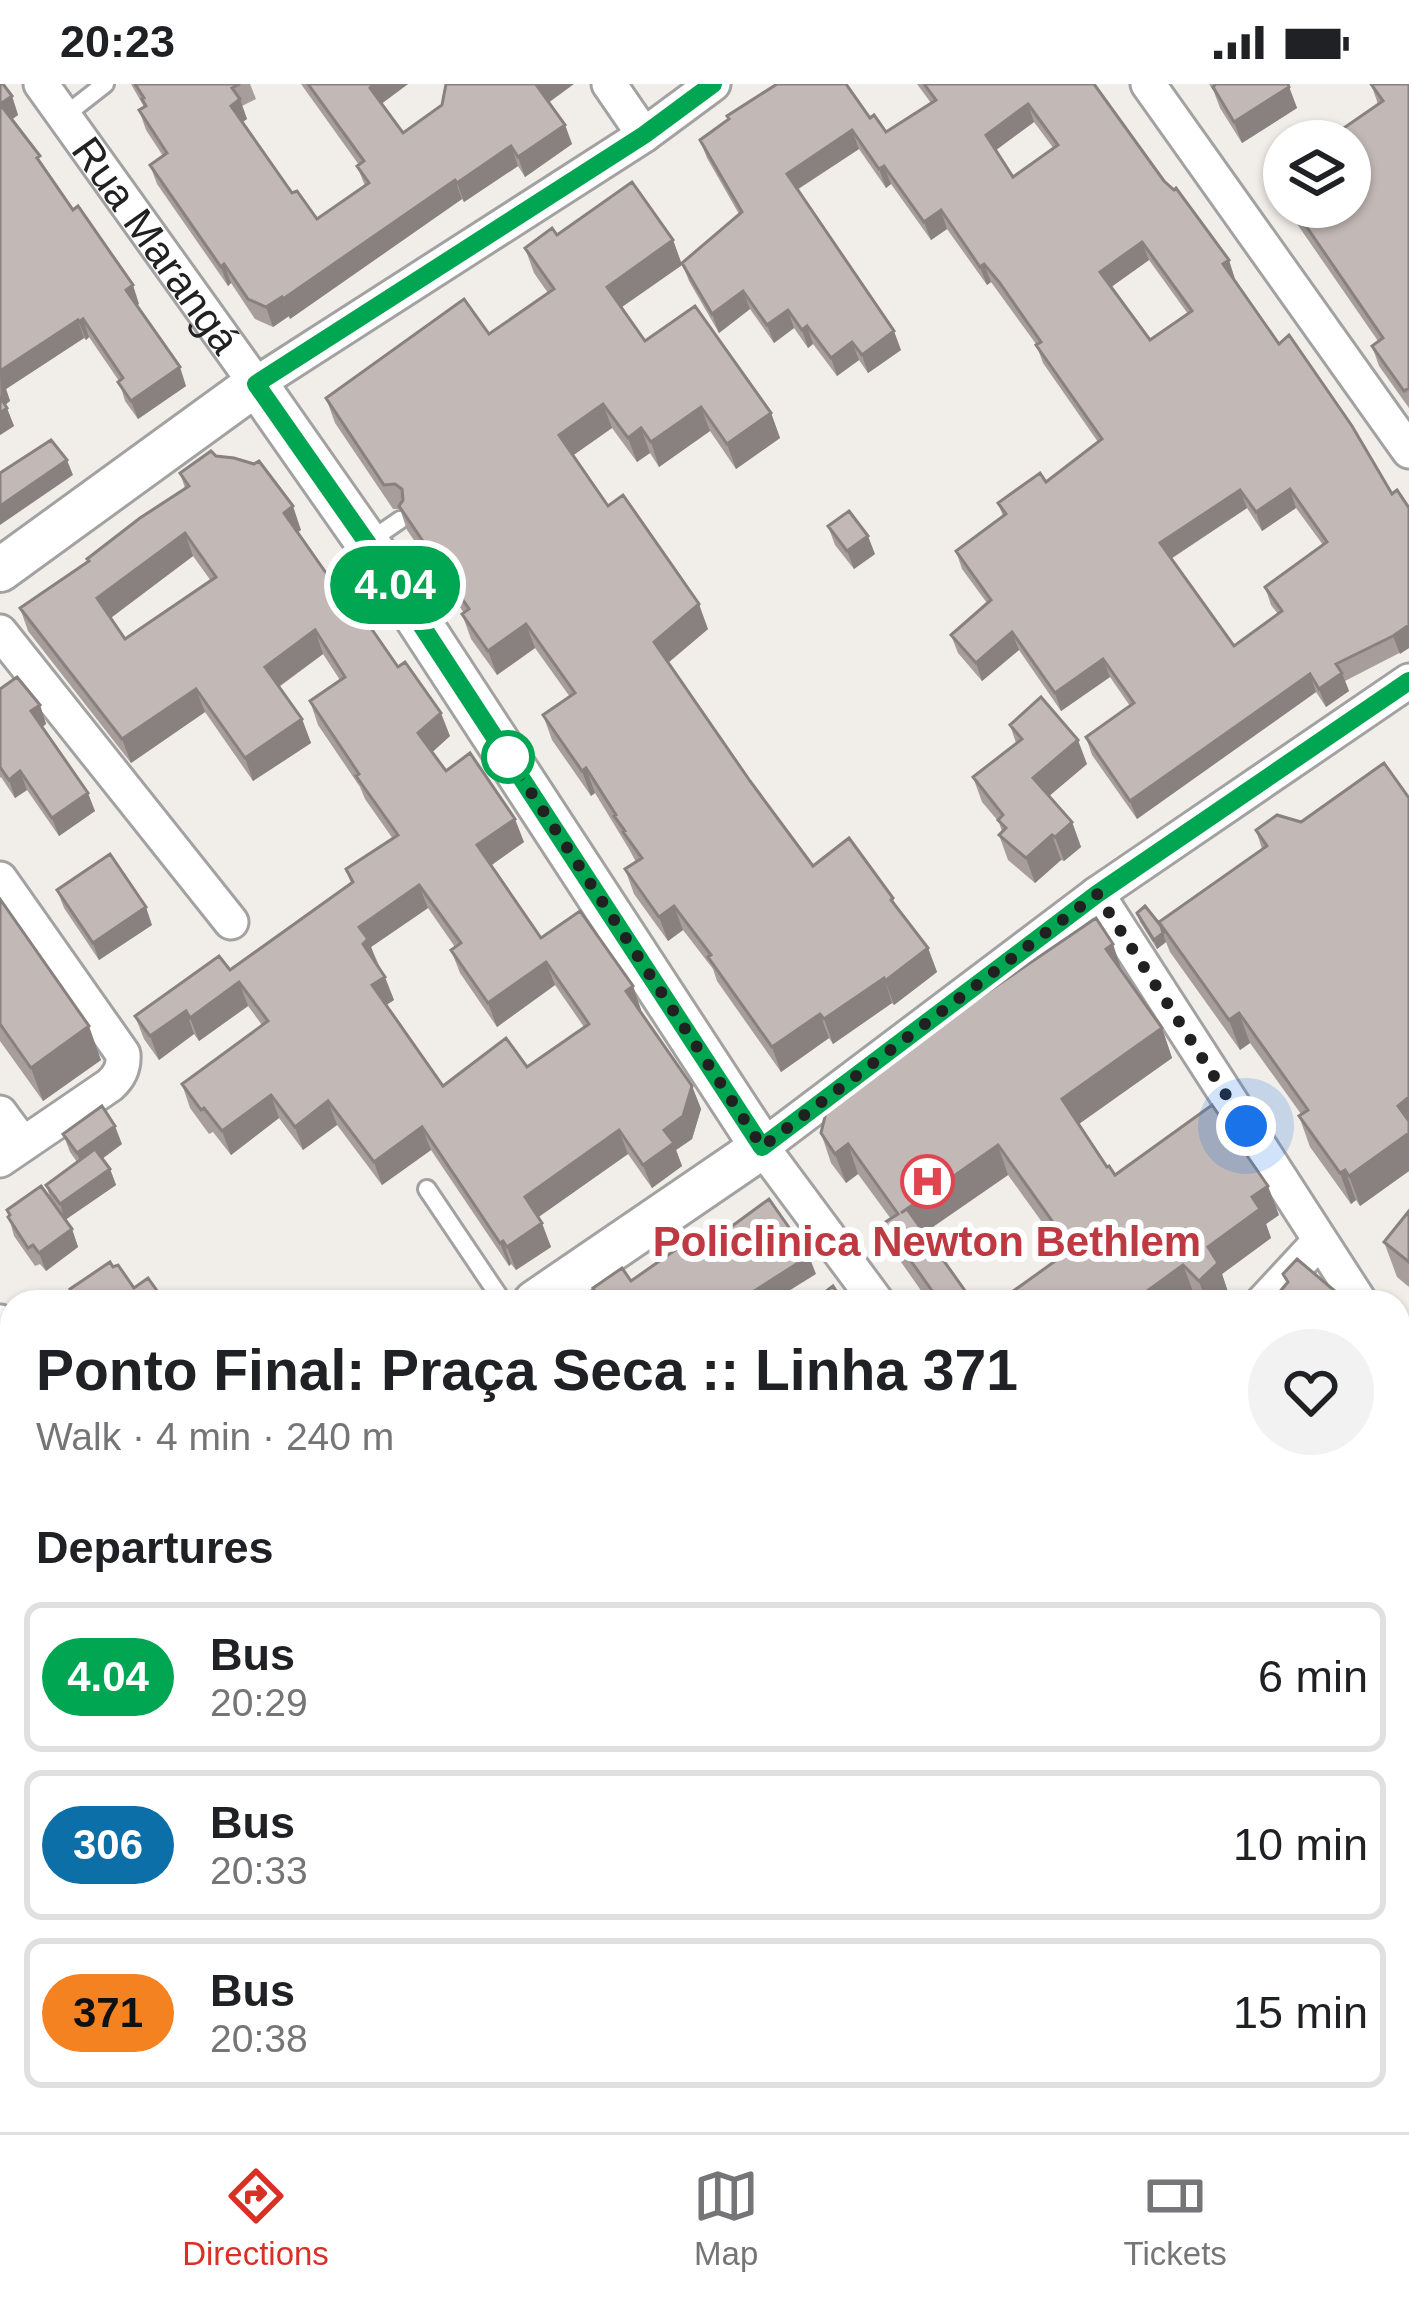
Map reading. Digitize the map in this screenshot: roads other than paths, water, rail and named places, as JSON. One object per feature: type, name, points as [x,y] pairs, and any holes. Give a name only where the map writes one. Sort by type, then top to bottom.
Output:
[{"type":"street","name":"Rua Marangá","points":[[41,84],[256,384],[384,531],[762,1147],[868,1290]]},
{"type":"street","points":[[608,84],[644,135]]},
{"type":"street","points":[[0,570],[256,384],[644,135],[712,84]]},
{"type":"street","points":[[1148,84],[1409,451]]},
{"type":"street","points":[[0,632],[231,922]]},
{"type":"street","points":[[553,1290],[762,1147],[1097,894],[1409,681]]},
{"type":"street","points":[[0,879],[123,1054],[121,1071],[110,1085],[12,1152],[0,1113]]},
{"type":"street","points":[[1097,894],[1352,1290]]},
{"type":"street","points":[[1275,1290],[1320,1241]]},
{"type":"lane","points":[[64,116],[105,84]]},
{"type":"lane","points":[[428,1190],[495,1290]]},
{"type":"place","name":"Policlinica Newton Bethlem","points":[[927,1182]]}]
